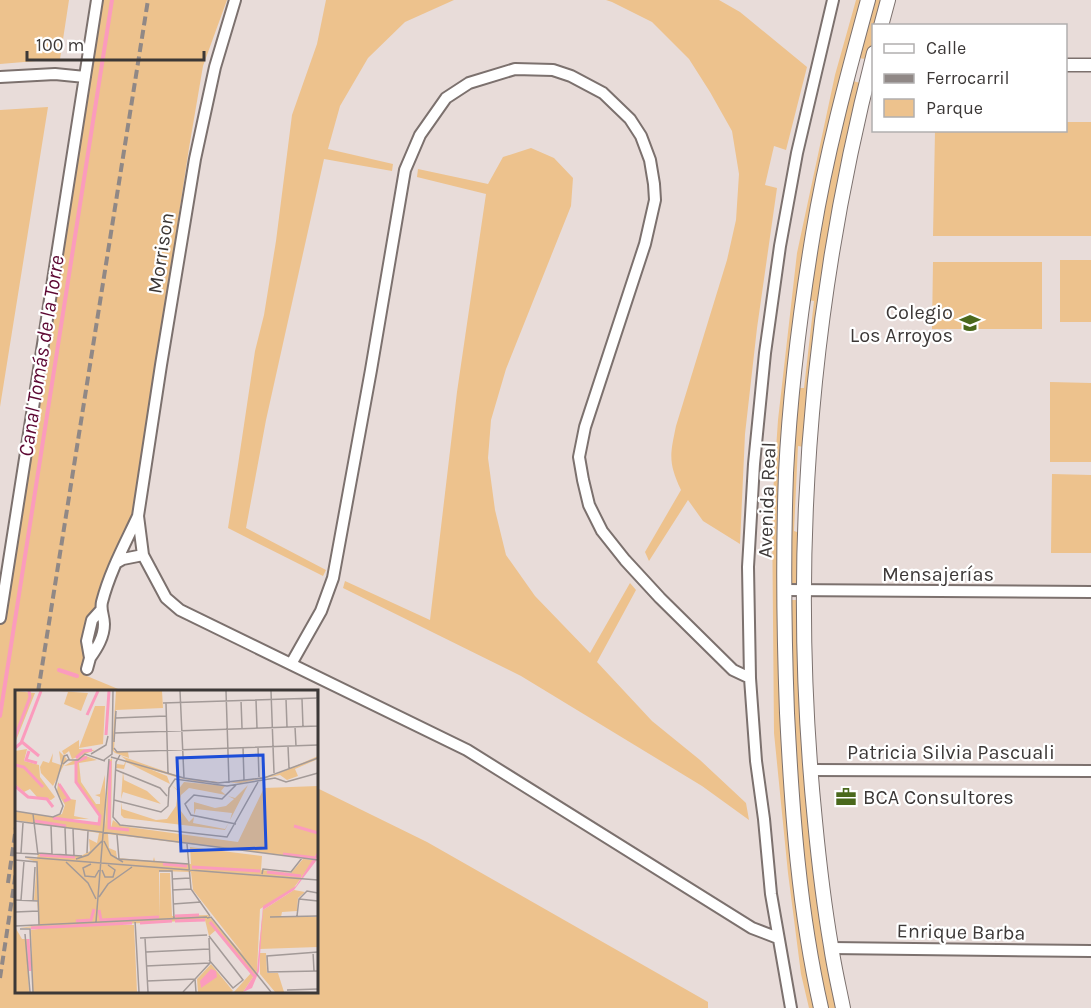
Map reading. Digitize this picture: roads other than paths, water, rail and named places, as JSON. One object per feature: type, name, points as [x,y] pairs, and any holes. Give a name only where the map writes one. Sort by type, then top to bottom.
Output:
[{"type":"main road","name":"Avenida Real","points":[[820,1008],[801,893],[793,814],[784,590],[786,472],[799,322],[813,232],[832,135],[868,0]]},
{"type":"main road","points":[[882,24],[888,0]]},
{"type":"main road","name":"Avenida Real","points":[[843,1008],[831,948],[811,770],[804,652],[803,565],[814,376],[821,321],[834,233],[872,61]]},
{"type":"street","points":[[0,618],[97,0]]},
{"type":"street","name":"Morrison","points":[[235,0],[216,67],[195,159],[138,516],[143,555],[166,598],[180,610],[291,664]]},
{"type":"street","points":[[790,1008],[771,894],[756,761],[750,678],[748,567],[754,464],[765,353],[780,246],[797,153],[833,0]]},
{"type":"street","points":[[850,66],[872,61]]},
{"type":"street","points":[[1067,65],[1091,64]]},
{"type":"street","points":[[750,678],[733,670],[625,560],[602,531],[589,505],[583,480],[579,457],[585,427],[645,244],[655,200],[650,160],[641,136],[630,118],[603,93],[571,76],[553,70],[515,69],[469,83],[446,98],[420,135],[405,170],[333,578],[321,610],[291,664],[467,750],[752,928],[778,938]]},
{"type":"street","points":[[0,77],[55,74],[85,77]]},
{"type":"street","name":"Morrison","points":[[88,663],[102,637],[104,625],[101,610],[116,563],[138,516]]},
{"type":"street","points":[[116,563],[135,555],[143,555]]},
{"type":"street","name":"Mensajerías","points":[[784,590],[1091,592]]},
{"type":"street","name":"Patricia Silvia Pascuali","points":[[811,770],[1091,771]]},
{"type":"street","name":"Enrique Barba","points":[[831,948],[1091,951]]},
{"type":"waterway","name":"Canal Tomás de la Torre","points":[[0,716],[112,0]]},
{"type":"waterway","points":[[59,670],[77,676]]},
{"type":"railway","points":[[38,690],[148,0]]},
{"type":"railway","points":[[8,883],[15,834]]},
{"type":"railway","points":[[0,978],[15,879]]},
{"type":"place","name":"Colegio Los Arroyos","points":[[970,323]]},
{"type":"place","name":"BCA Consultores","points":[[846,797]]}]
